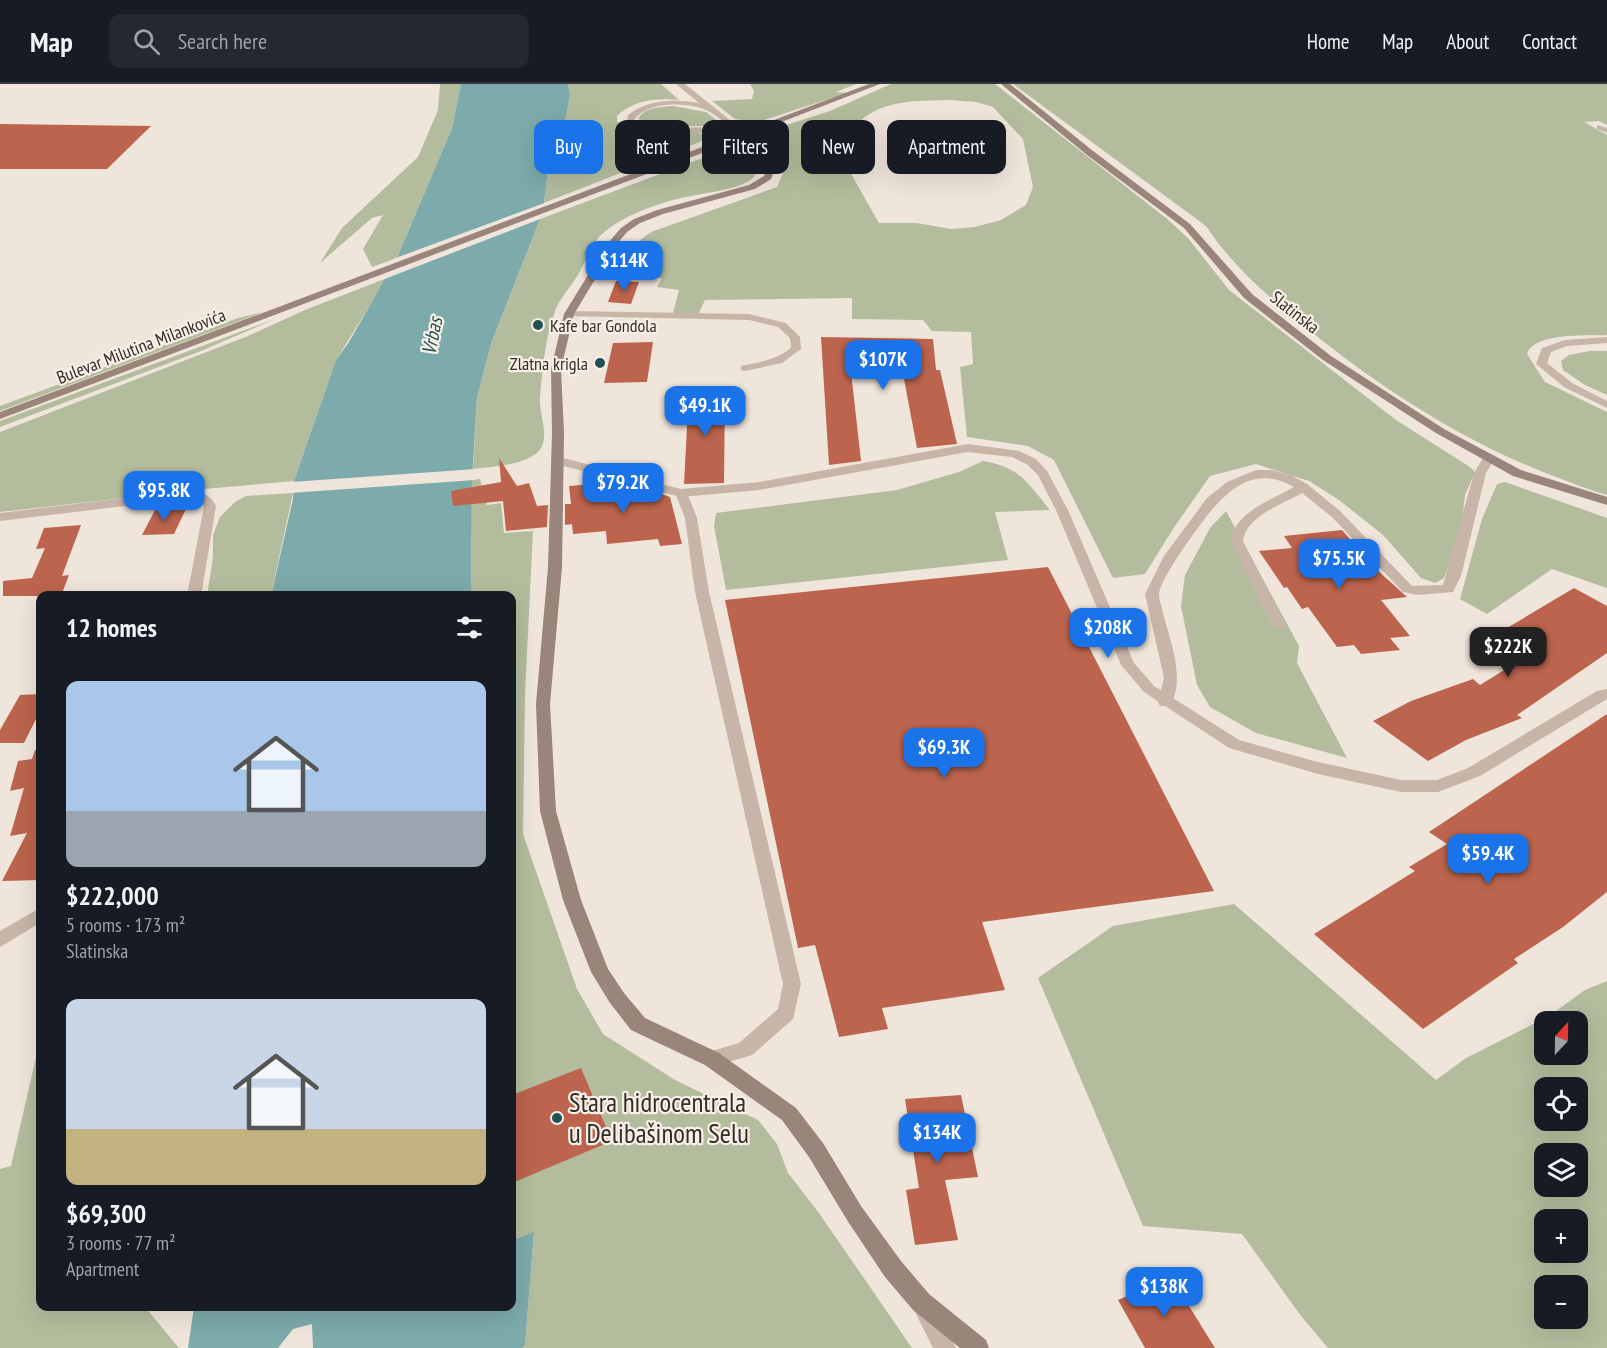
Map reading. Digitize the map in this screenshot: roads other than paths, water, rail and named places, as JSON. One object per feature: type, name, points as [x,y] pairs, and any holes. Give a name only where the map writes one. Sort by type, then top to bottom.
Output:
[{"type":"street","points":[[680,84],[724,120]]},
{"type":"street","points":[[782,120],[876,84]]},
{"type":"street","name":"Slatinska","points":[[1005,84],[1090,153],[1187,226],[1248,296],[1296,335],[1381,394],[1517,473],[1607,501]]},
{"type":"street","points":[[702,129],[657,131],[638,127],[630,121],[637,112],[656,106],[680,104],[708,108]]},
{"type":"street","name":"Bulevar Milutina Milankovića","points":[[0,416],[640,174]]},
{"type":"street","points":[[769,174],[762,182],[740,191],[660,212],[637,221],[624,230],[612,244],[568,314],[556,369],[558,433],[555,567],[543,704],[548,811],[572,900],[600,972],[638,1024],[712,1059],[789,1114],[816,1150],[854,1213],[893,1269],[921,1302],[978,1348]]},
{"type":"street","points":[[568,314],[749,317],[782,325],[795,337],[796,349],[787,358],[745,368]]},
{"type":"street","points":[[1607,340],[1565,343],[1546,350],[1541,364],[1568,385],[1607,405]]},
{"type":"street","points":[[712,1059],[745,1049],[771,1028],[786,1013],[792,984],[702,592],[691,518],[673,491],[759,486],[968,448],[1015,454],[1032,462],[1043,474],[1062,510],[1128,665],[1149,689],[1165,702],[1234,744],[1318,768],[1401,786],[1438,786],[1474,772],[1602,694],[1607,694]]},
{"type":"street","points":[[1165,702],[1171,678],[1152,594],[1169,559],[1211,501],[1231,485],[1256,474],[1272,474],[1287,478],[1303,487],[1336,514],[1408,589],[1418,591],[1426,588],[1448,589],[1454,576],[1480,473],[1489,458]]},
{"type":"street","points":[[556,460],[651,485]]},
{"type":"street","points":[[1279,625],[1242,555],[1237,541],[1238,533],[1245,521],[1303,487]]},
{"type":"street","points":[[0,517],[195,495],[206,499],[210,506],[195,591]]},
{"type":"street","points":[[0,940],[36,918]]},
{"type":"street","points":[[921,1302],[945,1348]]},
{"type":"water","name":"Vrbas","points":[[461,84],[568,84],[570,96],[565,120],[534,120],[534,174],[547,174],[544,203],[540,219],[492,341],[477,397],[472,480],[471,591],[272,591],[293,499],[294,481],[336,360],[349,342],[397,258],[452,128]]},
{"type":"water","points":[[534,1232],[525,1345],[522,1348],[313,1348],[312,1324],[293,1329],[278,1348],[188,1348],[193,1311],[516,1311],[516,1239]]},
{"type":"place","name":"Kafe bar Gondola","points":[[538,325]]},
{"type":"place","name":"Zlatna krigla","points":[[600,363]]},
{"type":"place","name":"Stara hidrocentrala u Delibašinom Selu","points":[[557,1118]]}]
